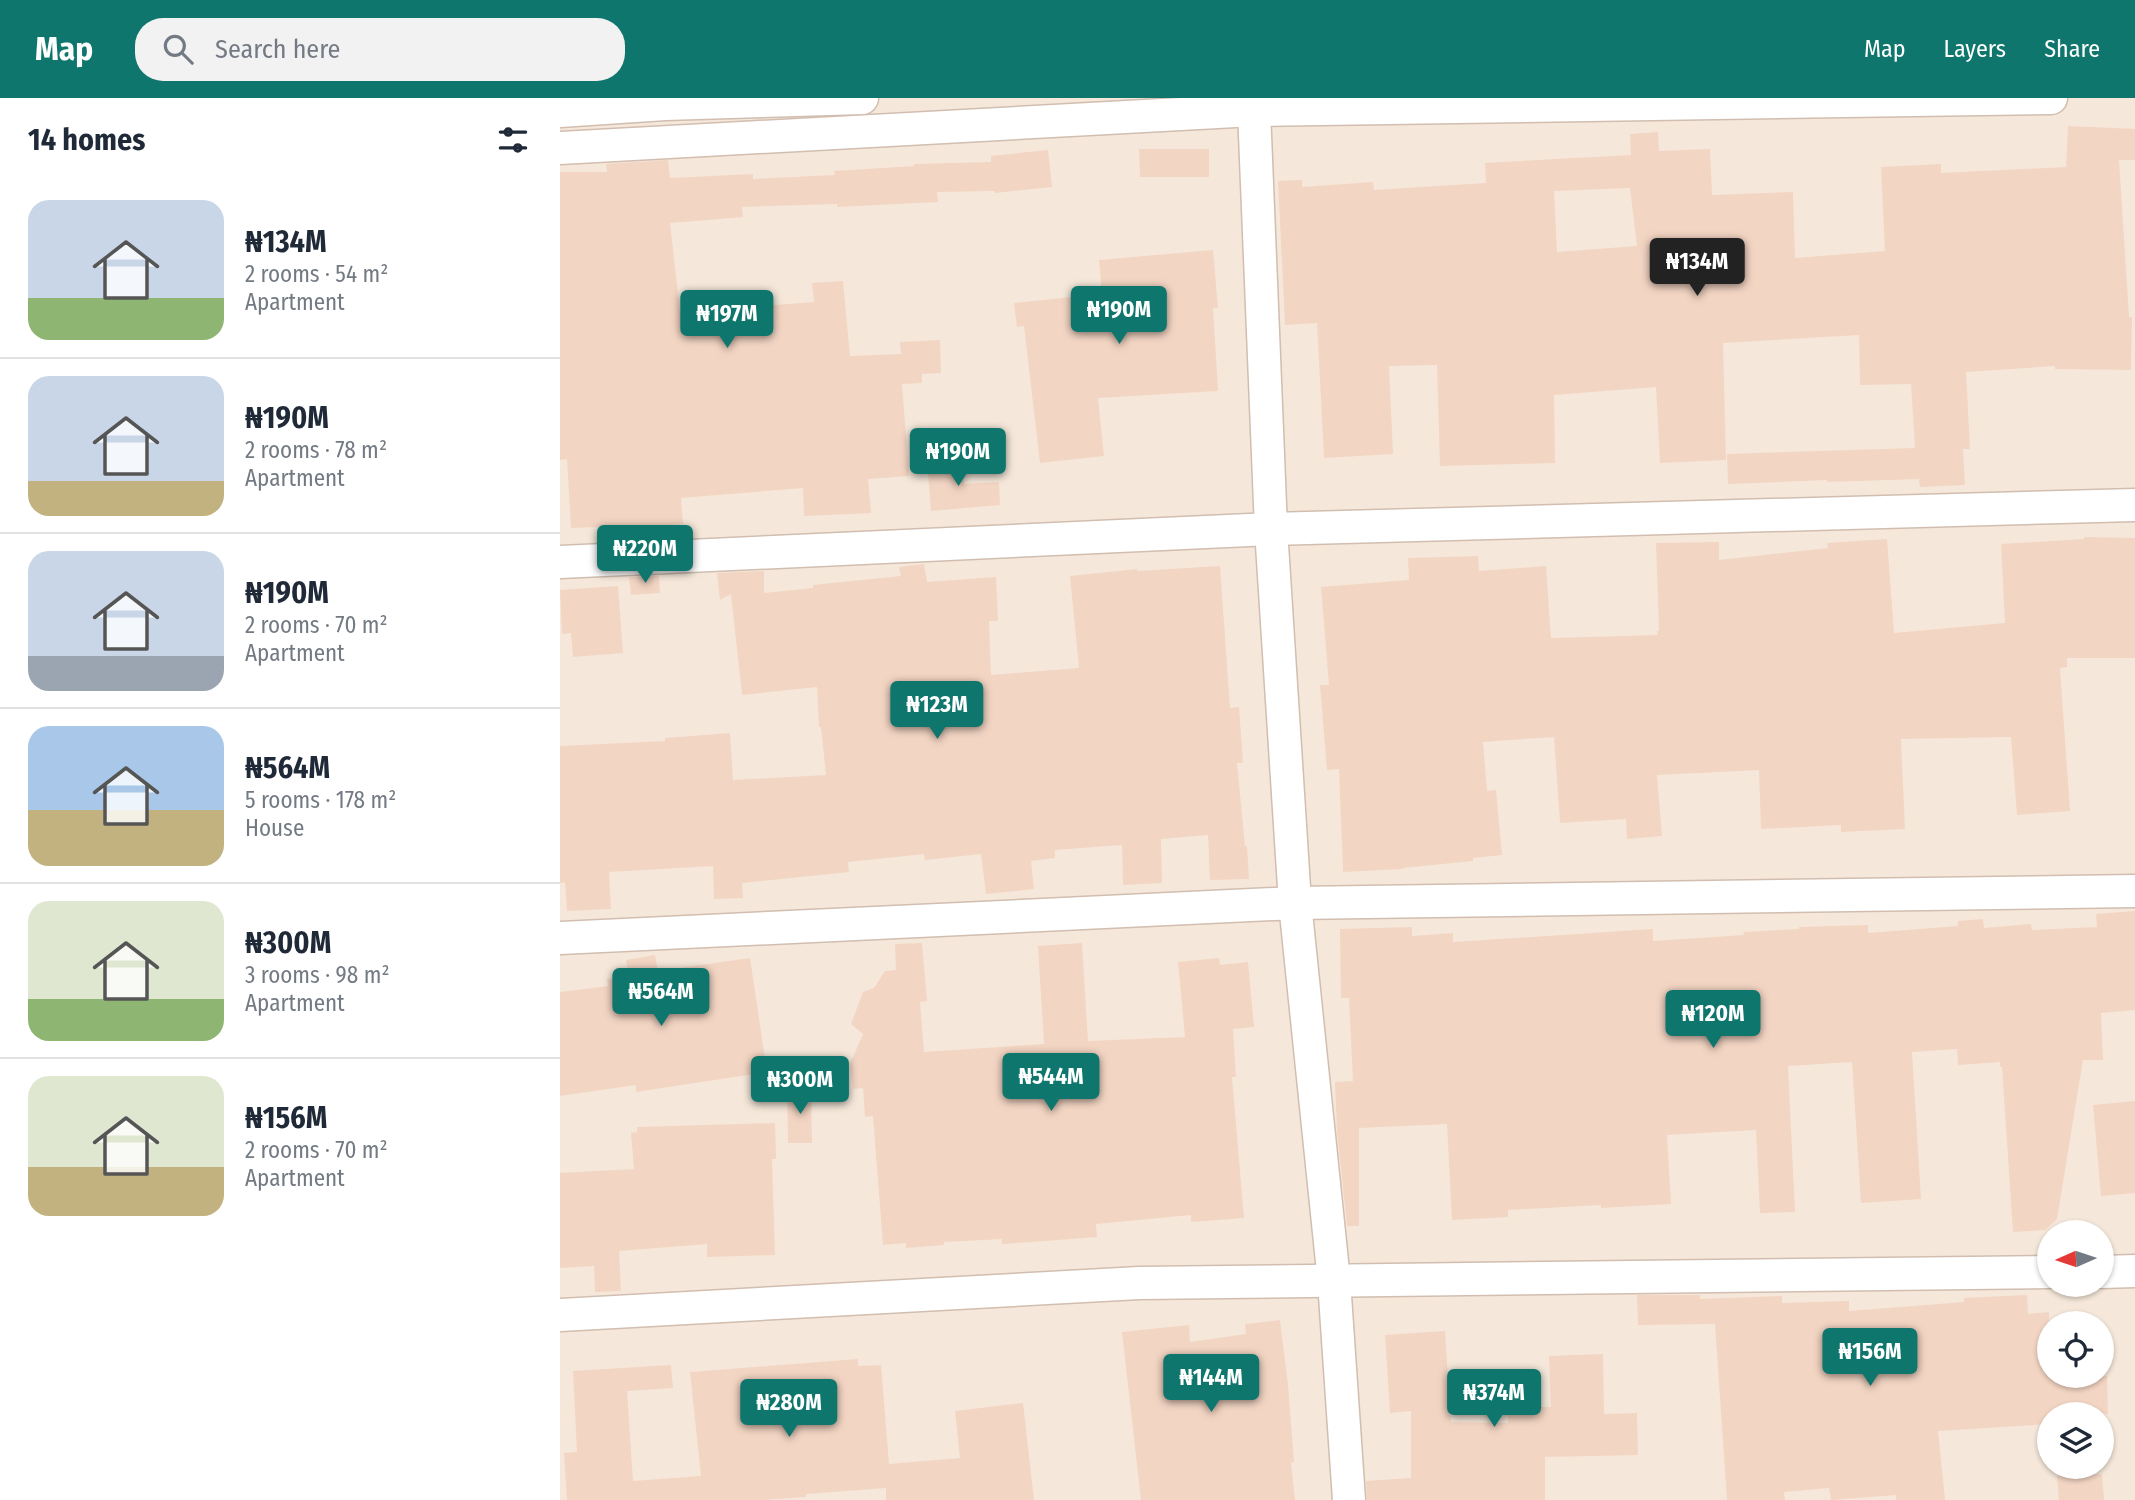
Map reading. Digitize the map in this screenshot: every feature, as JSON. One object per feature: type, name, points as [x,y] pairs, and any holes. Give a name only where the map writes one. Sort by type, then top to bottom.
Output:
[{"type":"street","points":[[560,111],[665,104],[862,98]]},
{"type":"street","points":[[560,148],[1254,110],[2051,98]]},
{"type":"street","points":[[826,99],[827,133]]},
{"type":"street","points":[[1254,110],[1272,529],[1295,903],[1334,1281],[1349,1500]]},
{"type":"street","points":[[560,562],[1272,529],[2135,505]]},
{"type":"street","points":[[560,938],[1295,903],[2135,891]]},
{"type":"street","points":[[2114,1272],[2135,1271]]},
{"type":"street","points":[[560,1315],[1139,1283],[2037,1272]]},
{"type":"shaded area","points":[[560,98],[2135,98],[2135,1500],[560,1500]]},
{"type":"building","points":[[2068,126],[2135,129],[2135,160],[2119,160],[2129,317],[2132,317],[2131,370],[2055,369],[2055,366],[1966,372],[1970,449],[1963,449],[1965,485],[1920,487],[1919,479],[1728,484],[1727,454],[1915,448],[1911,384],[1860,385],[1859,335],[1723,343],[1726,460],[1660,463],[1656,387],[1554,395],[1555,463],[1440,466],[1437,365],[1389,366],[1393,454],[1324,458],[1317,323],[1285,325],[1278,181],[1302,180],[1302,187],[1373,182],[1374,190],[1486,183],[1485,163],[1631,155],[1630,134],[1658,132],[1659,151],[1710,149],[1712,195],[1793,192],[1795,258],[1885,251],[1881,167],[1941,164],[1941,173],[2066,167]],"holes":[[[1630,188],[1637,246],[1557,252],[1554,191]]]},
{"type":"building","points":[[1139,149],[1209,149],[1209,177],[1140,177]]},
{"type":"building","points":[[1048,150],[1052,187],[995,193],[937,192],[938,202],[837,207],[837,204],[742,207],[743,217],[670,223],[680,312],[814,302],[812,283],[843,281],[850,356],[901,354],[900,342],[940,340],[941,373],[922,374],[922,383],[902,384],[909,476],[868,479],[871,513],[804,516],[803,488],[681,498],[683,524],[655,526],[656,539],[631,540],[630,526],[571,528],[567,459],[560,460],[560,172],[607,172],[606,164],[668,160],[670,178],[753,174],[753,179],[835,175],[834,171],[914,164],[991,162],[991,156]]},
{"type":"building","points":[[1213,250],[1218,308],[1213,308],[1218,391],[1098,398],[1104,456],[1040,463],[1024,326],[1017,327],[1014,303],[1102,294],[1099,260]]},
{"type":"building","points":[[962,458],[964,484],[999,482],[1000,505],[931,511],[927,460]]},
{"type":"building","points":[[2084,537],[2135,538],[2135,658],[2067,658],[2067,667],[2060,668],[2070,811],[2017,815],[2011,737],[1901,739],[1905,829],[1841,832],[1841,825],[1761,829],[1759,770],[1657,775],[1662,836],[1627,839],[1626,819],[1560,823],[1554,737],[1483,742],[1487,791],[1496,790],[1502,855],[1403,869],[1343,872],[1339,769],[1327,770],[1320,685],[1329,685],[1321,587],[1409,580],[1408,558],[1478,556],[1479,571],[1546,566],[1551,638],[1658,635],[1656,543],[1719,542],[1719,560],[1828,548],[1827,543],[1887,539],[1894,633],[2005,623],[2001,544]]},
{"type":"building","points":[[924,564],[927,582],[996,577],[998,621],[989,621],[991,675],[1079,668],[1070,576],[1137,569],[1220,566],[1230,708],[1239,707],[1243,763],[1237,763],[1249,879],[1210,880],[1208,835],[1161,839],[1162,883],[1123,885],[1122,845],[1055,850],[1055,858],[1031,861],[1034,889],[986,894],[981,854],[925,860],[924,854],[848,862],[849,872],[742,883],[743,898],[714,899],[713,866],[609,872],[611,909],[567,911],[565,882],[560,883],[560,746],[665,741],[665,738],[730,733],[733,780],[826,775],[817,687],[742,695],[731,594],[720,600],[717,573],[764,571],[764,593],[901,576],[899,567]]},
{"type":"building","points":[[659,576],[660,593],[631,595],[629,577]]},
{"type":"building","points":[[618,586],[623,653],[573,657],[571,633],[562,634],[560,590]]},
{"type":"building","points":[[2135,911],[2135,1010],[2101,1013],[2103,1060],[2083,1060],[2057,1219],[2037,1220],[2037,1230],[2013,1232],[2000,1062],[1958,1065],[1957,1049],[1912,1052],[1921,1199],[1861,1203],[1852,1062],[1788,1066],[1795,1212],[1760,1213],[1756,1130],[1667,1135],[1671,1204],[1508,1210],[1508,1217],[1452,1220],[1447,1124],[1359,1128],[1359,1226],[1347,1226],[1335,1082],[1353,1081],[1349,998],[1341,998],[1340,929],[1412,927],[1412,936],[1453,933],[1453,942],[1653,929],[1653,941],[1744,935],[1743,932],[1799,927],[1868,925],[1868,933],[1958,926],[1958,921],[1983,919],[1984,928],[2031,924],[2032,930],[2097,927],[2096,914]]},
{"type":"building","points":[[922,943],[927,1001],[920,1002],[924,1052],[1044,1044],[1038,946],[1082,943],[1088,1041],[1185,1037],[1178,962],[1219,958],[1220,965],[1248,962],[1254,1027],[1233,1029],[1236,1077],[1232,1077],[1244,1218],[1191,1222],[1191,1215],[1096,1224],[1097,1237],[1032,1242],[1002,1244],[1002,1239],[944,1242],[944,1245],[906,1248],[906,1243],[883,1245],[873,1116],[865,1117],[863,1088],[853,1089],[850,1064],[863,1034],[851,1024],[863,992],[874,988],[885,971],[896,970],[895,944]]},
{"type":"building","points":[[655,955],[658,971],[750,958],[767,1072],[636,1092],[636,1085],[560,1096],[560,992],[608,986],[607,979],[629,976],[626,960]]},
{"type":"building","points":[[787,1088],[811,1088],[812,1143],[788,1143]]},
{"type":"building","points":[[2135,1101],[2135,1193],[2101,1196],[2093,1105]]},
{"type":"building","points":[[775,1123],[776,1159],[772,1159],[775,1255],[707,1257],[707,1244],[619,1251],[621,1291],[595,1292],[594,1266],[560,1268],[560,1173],[634,1169],[631,1133],[637,1132],[637,1127]]},
{"type":"building","points":[[1637,1295],[1700,1295],[1700,1299],[1782,1296],[1782,1303],[1849,1301],[1849,1311],[1964,1302],[1964,1298],[2027,1295],[2028,1314],[2037,1313],[2037,1388],[2107,1388],[2108,1402],[2037,1402],[2037,1425],[1938,1431],[1945,1500],[1896,1500],[1896,1495],[1831,1500],[1829,1488],[1784,1492],[1785,1500],[1727,1500],[1715,1324],[1638,1325]]},
{"type":"building","points":[[1280,1320],[1288,1385],[1295,1500],[1141,1500],[1122,1332],[1189,1325],[1190,1342],[1246,1334],[1245,1324]]},
{"type":"building","points":[[1445,1331],[1451,1422],[1508,1423],[1508,1407],[1551,1407],[1549,1356],[1603,1354],[1604,1414],[1637,1413],[1638,1455],[1545,1457],[1545,1500],[1367,1500],[1366,1481],[1411,1478],[1411,1411],[1390,1413],[1385,1335]]},
{"type":"building","points":[[858,1359],[858,1366],[881,1365],[889,1464],[960,1458],[955,1411],[1023,1403],[1034,1500],[886,1500],[886,1488],[764,1500],[567,1500],[564,1453],[577,1452],[573,1371],[671,1365],[673,1388],[627,1391],[633,1481],[701,1476],[690,1372]]},
{"type":"building","points":[[2057,1479],[2102,1479],[2104,1500],[2059,1500]]}]
